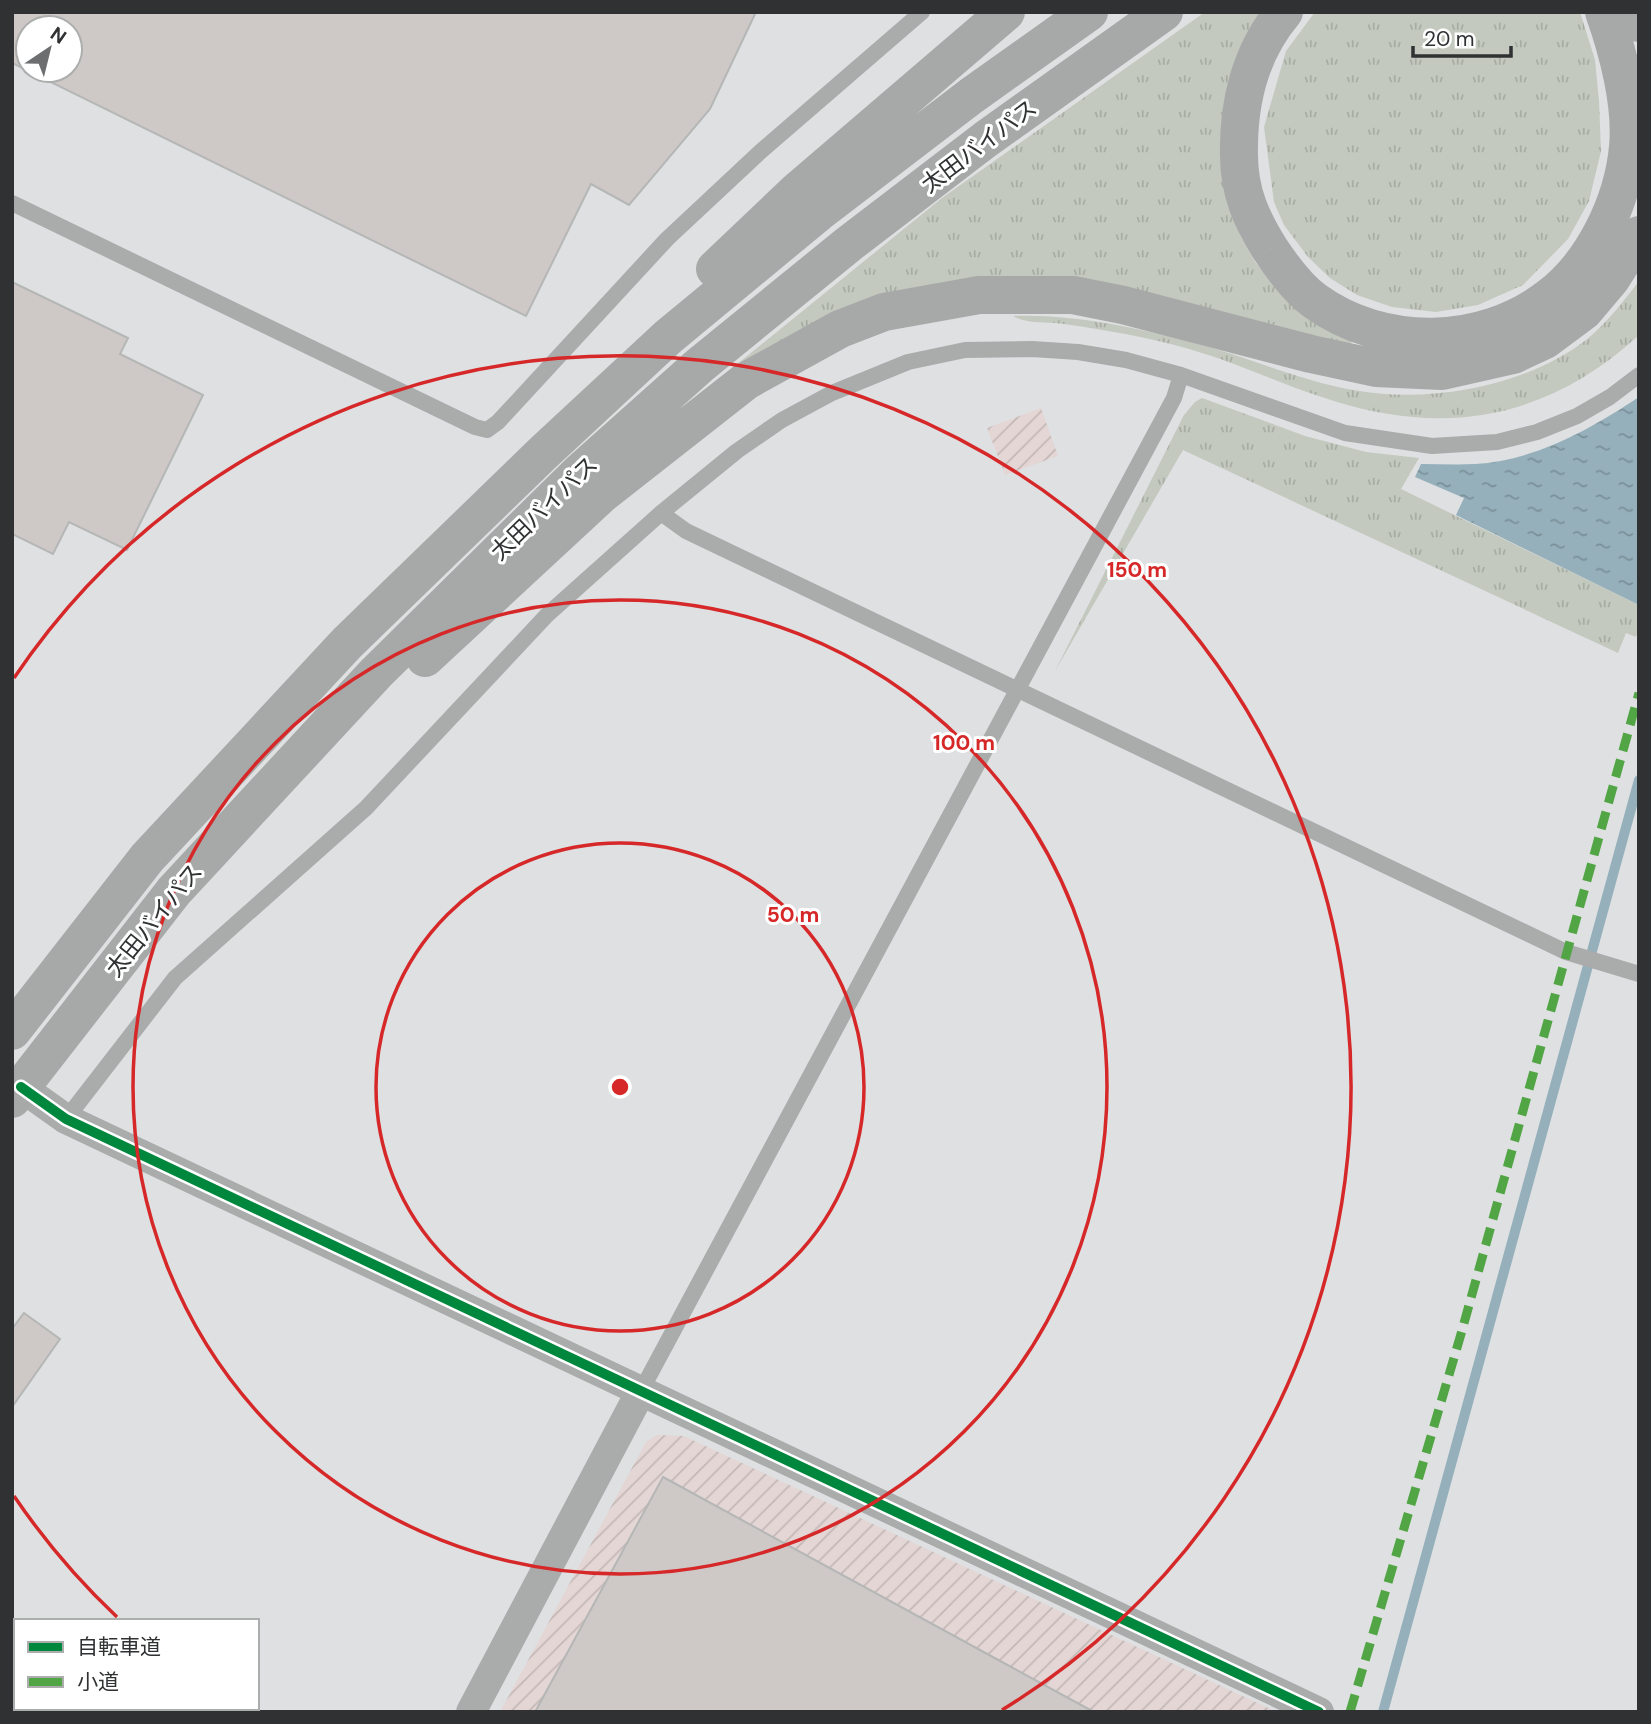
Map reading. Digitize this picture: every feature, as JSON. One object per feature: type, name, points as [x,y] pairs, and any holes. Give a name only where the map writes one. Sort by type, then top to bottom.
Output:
[{"type":"highway","points":[[668,337],[718,263],[796,192],[1006,12]]},
{"type":"highway","name":"太田バイパス","points":[[12,1031],[147,858],[347,643],[543,453],[668,337],[818,213],[971,96],[1089,12]]},
{"type":"highway","name":"太田バイパス","points":[[16,1093],[174,891],[376,673],[579,473],[700,365],[850,243],[986,139],[1164,12]]},
{"type":"highway","points":[[1284,12],[1258,55],[1247,82],[1238,128],[1239,167],[1244,198],[1257,229],[1283,268],[1314,300],[1352,321],[1389,333],[1422,338],[1456,336],[1496,326],[1523,314],[1549,298],[1572,276],[1594,246],[1612,211],[1623,176],[1628,146],[1626,99],[1604,12]]},
{"type":"highway","points":[[1634,12],[1639,23]]},
{"type":"highway","points":[[376,673],[428,658],[602,494],[746,381],[840,329],[884,312],[979,295],[1073,295],[1376,368],[1443,371],[1513,355],[1545,340],[1584,311],[1611,279],[1639,235]]},
{"type":"street","points":[[16,1093],[1319,1712]]},
{"type":"street","points":[[471,1712],[641,1391]]},
{"type":"lane","points":[[12,203],[487,430],[498,422],[667,239],[760,152],[922,12]]},
{"type":"lane","points":[[66,1119],[175,978],[366,808],[547,615],[661,513],[737,452],[782,420],[832,393],[908,362],[965,350],[1032,349],[1079,352],[1126,360],[1181,375],[1345,432],[1432,446],[1497,442],[1537,432],[1577,416],[1610,397],[1639,375]]},
{"type":"lane","points":[[641,1391],[1174,398],[1181,375]]},
{"type":"lane","points":[[661,513],[686,531],[1577,956],[1639,974]]},
{"type":"shaded area","points":[[1041,408],[1058,456],[1005,475],[987,428]]},
{"type":"shaded area","points":[[657,1435],[684,1436],[1277,1712],[500,1712],[646,1442]]},
{"type":"green space","points":[[1205,12],[1264,12],[1227,199],[1241,237],[1255,262],[1269,279],[1352,340],[1350,349],[1006,277],[715,382],[942,198]]},
{"type":"green space","points":[[1315,12],[1580,12],[1595,60],[1601,151],[1589,201],[1568,239],[1523,285],[1478,305],[1436,312],[1392,307],[1357,295],[1330,278],[1308,257],[1284,225],[1274,202],[1264,127],[1286,51]]},
{"type":"green space","points":[[1639,281],[1639,335],[1605,363],[1570,385],[1534,401],[1496,412],[1458,418],[1376,412],[1334,401],[1174,345],[1095,329],[1025,321],[1013,316],[1080,319],[1125,327],[1169,336],[1332,386],[1382,394],[1412,395],[1475,388],[1534,370],[1562,356],[1600,327]]},
{"type":"green space","points":[[1202,398],[1305,436],[1366,452],[1419,458],[1401,489],[1639,605],[1636,637],[1626,633],[1618,653],[1183,450],[1055,671],[1184,415]]},
{"type":"water","points":[[1639,397],[1639,605],[1456,515],[1464,498],[1415,477],[1421,464],[1497,462],[1540,450],[1601,421]]},
{"type":"building","points":[[12,12],[756,12],[710,109],[629,205],[591,184],[526,316],[55,84],[84,84],[84,14],[14,14],[14,64]]},
{"type":"building","points":[[12,282],[128,338],[120,354],[203,395],[127,550],[69,522],[53,554],[12,534]]},
{"type":"building","points":[[24,1313],[60,1339],[12,1407],[12,1329]]},
{"type":"building","points":[[663,1477],[1002,1662],[1094,1712],[535,1712]]},
{"type":"waterway","points":[[1383,1712],[1639,780]]},
{"type":"marked path","points":[[1350,1712],[1461,1334],[1639,693]]},
{"type":"cycle path","points":[[21,1087],[66,1119],[1319,1712]]}]
